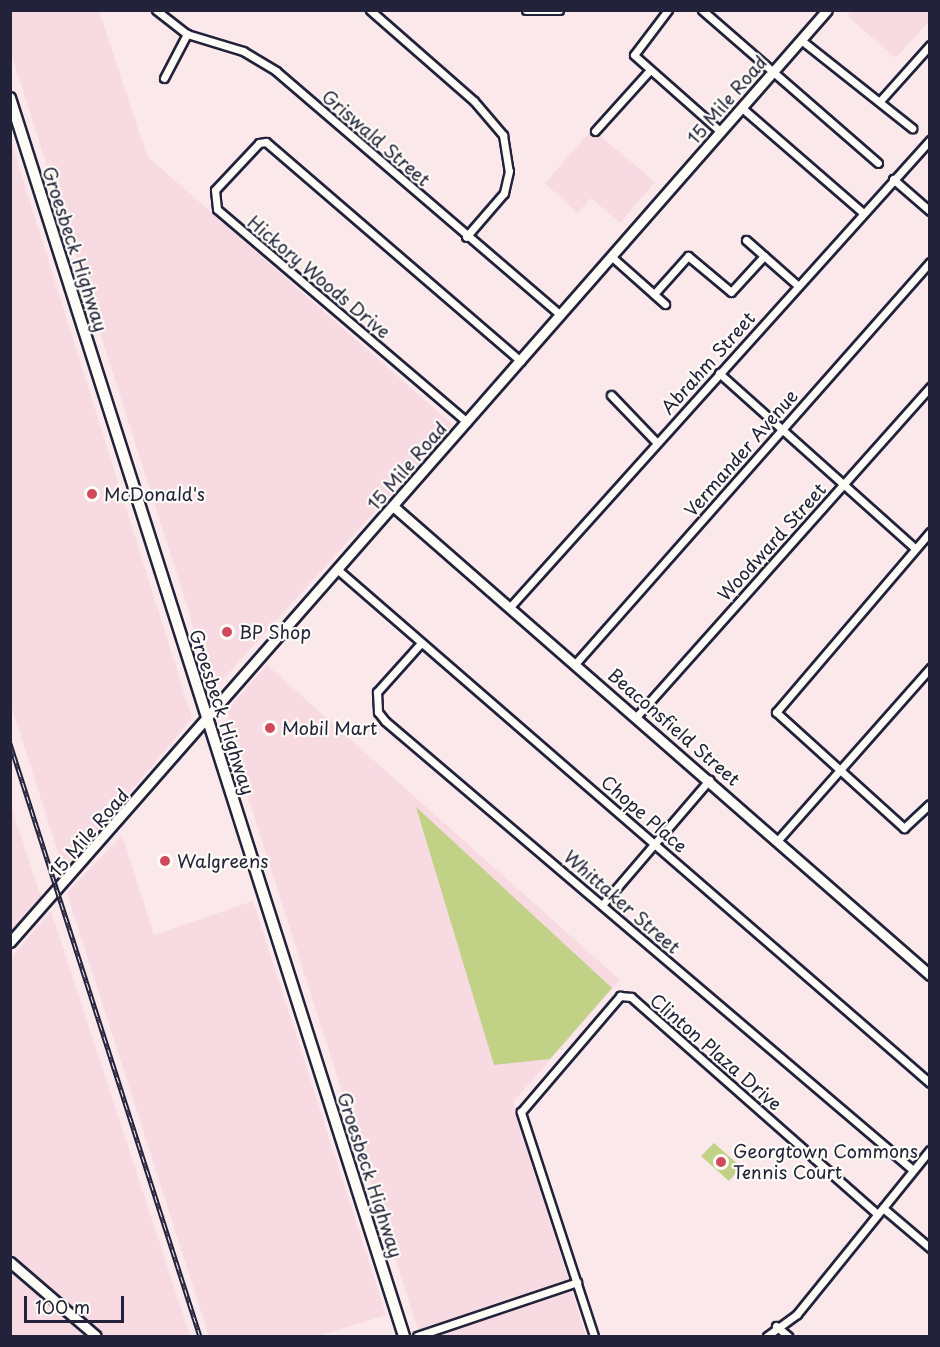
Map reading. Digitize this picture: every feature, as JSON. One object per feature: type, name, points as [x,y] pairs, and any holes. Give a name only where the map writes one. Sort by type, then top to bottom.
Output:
[{"type":"main road","name":"15 Mile Road","points":[[10,942],[208,722],[827,10]]},
{"type":"main road","name":"Groesbeck Highway","points":[[10,98],[404,1336]]},
{"type":"main road","name":"Beaconsfield Street","points":[[394,507],[637,716],[930,975]]},
{"type":"main road","points":[[10,1262],[96,1336]]},
{"type":"street","name":"Griswald Street","points":[[156,10],[186,34],[243,51],[271,68],[466,237],[561,315]]},
{"type":"street","points":[[370,10],[474,101],[503,135],[509,171],[504,193],[466,237]]},
{"type":"street","points":[[526,10],[543,14],[559,10]]},
{"type":"street","points":[[668,10],[635,49],[637,60],[721,132]]},
{"type":"street","points":[[702,10],[878,163]]},
{"type":"street","points":[[164,78],[186,34]]},
{"type":"street","points":[[801,40],[880,100],[912,128]]},
{"type":"street","points":[[880,100],[930,45]]},
{"type":"street","points":[[595,131],[649,70]]},
{"type":"street","points":[[742,108],[862,212]]},
{"type":"street","name":"Abrahm Street","points":[[510,607],[862,212],[930,140]]},
{"type":"street","name":"Hickory Woods Drive","points":[[467,422],[217,209],[214,190],[259,142],[266,142],[521,361]]},
{"type":"street","points":[[893,179],[930,211]]},
{"type":"street","points":[[746,240],[797,285]]},
{"type":"street","points":[[654,294],[688,256],[731,292],[764,256]]},
{"type":"street","points":[[612,257],[665,304]]},
{"type":"street","name":"Vermander Avenue","points":[[575,664],[930,262]]},
{"type":"street","points":[[719,373],[915,548]]},
{"type":"street","name":"Woodward Street","points":[[637,716],[930,387]]},
{"type":"street","points":[[611,395],[657,443]]},
{"type":"street","points":[[930,532],[776,712],[838,771],[904,828],[930,804]]},
{"type":"street","name":"Chope Place","points":[[338,570],[930,1083]]},
{"type":"street","name":"Whittaker Street","points":[[421,643],[377,692],[381,716],[913,1170]]},
{"type":"street","points":[[778,840],[930,668]]},
{"type":"street","points":[[602,904],[709,780]]},
{"type":"street","name":"Clinton Plaza Drive","points":[[594,1336],[520,1112],[614,1000],[625,995],[877,1214]]},
{"type":"street","points":[[767,1336],[776,1326],[797,1314],[930,1150]]},
{"type":"street","points":[[882,1208],[930,1248]]},
{"type":"street","points":[[417,1336],[577,1282]]},
{"type":"street","points":[[776,1326],[788,1336]]},
{"type":"shaded area","points":[[10,11],[99,11],[147,156],[453,425],[217,686],[204,676],[189,612],[11,53]]},
{"type":"shaded area","points":[[852,11],[929,11],[929,21],[896,58],[847,16]]},
{"type":"shaded area","points":[[592,129],[655,182],[620,223],[591,198],[577,213],[545,183]]},
{"type":"shaded area","points":[[10,138],[192,718],[64,871],[11,705]]},
{"type":"shaded area","points":[[267,665],[620,980],[513,1102],[586,1336],[420,1336],[226,728],[230,707]]},
{"type":"shaded area","points":[[10,803],[41,897],[11,932],[10,932]]},
{"type":"shaded area","points":[[122,835],[154,935],[253,901],[386,1315],[319,1336],[209,1336],[67,893]]},
{"type":"shaded area","points":[[51,911],[190,1336],[11,1336],[11,958]]},
{"type":"green space","points":[[416,807],[612,988],[550,1059],[494,1065]]},
{"type":"green space","name":"Georgtown Commons Tennis Court","points":[[714,1143],[741,1167],[729,1181],[701,1156]]},
{"type":"railway","points":[[10,743],[200,1336]]},
{"type":"place","name":"McDonald's","points":[[92,494]]},
{"type":"place","name":"BP Shop","points":[[227,632]]},
{"type":"place","name":"Mobil Mart","points":[[270,728]]},
{"type":"place","name":"Walgreens","points":[[165,861]]},
{"type":"place","name":"Georgtown Commons Tennis Court","points":[[721,1162]]}]
